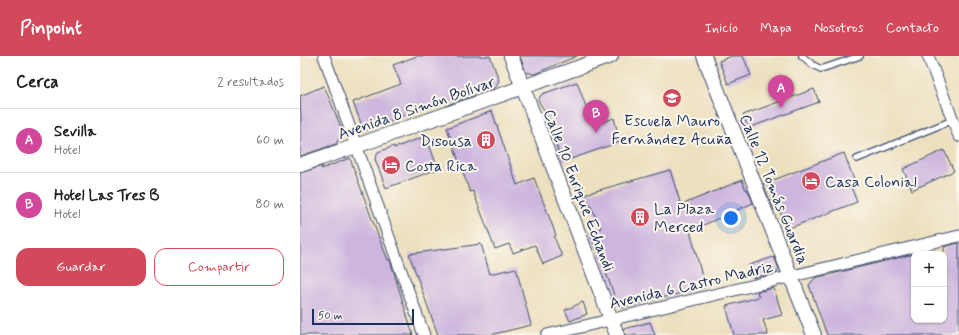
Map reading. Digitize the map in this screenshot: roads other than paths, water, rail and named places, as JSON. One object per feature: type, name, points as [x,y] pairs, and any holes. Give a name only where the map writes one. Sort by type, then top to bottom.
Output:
[{"type":"street","points":[[324,56],[424,335]]},
{"type":"street","name":"Calle 10 Enrique Echandi","points":[[511,56],[617,335]]},
{"type":"street","name":"Avenida 8 Simón Bolívar","points":[[300,165],[611,56]]},
{"type":"street","name":"Calle 12 Tomás Guardia","points":[[704,56],[814,335]]},
{"type":"street","points":[[928,56],[959,136]]},
{"type":"street","name":"Avenida 6 Castro Madriz","points":[[547,335],[959,236]]},
{"type":"lane","points":[[802,56],[813,65],[821,69],[860,56]]},
{"type":"lane","points":[[857,160],[953,120]]},
{"type":"place","name":"Escuela Mauro Fernández Acuña","points":[[672,98]]},
{"type":"place","name":"Sevilla","points":[[781,108]]},
{"type":"place","name":"Hotel Las Tres B","points":[[596,133]]},
{"type":"place","name":"Disousa","points":[[486,140]]},
{"type":"place","name":"Costa Rica","points":[[391,165]]},
{"type":"place","name":"Casa Colonial","points":[[811,181]]},
{"type":"place","name":"La Plaza Merced","points":[[640,217]]}]
